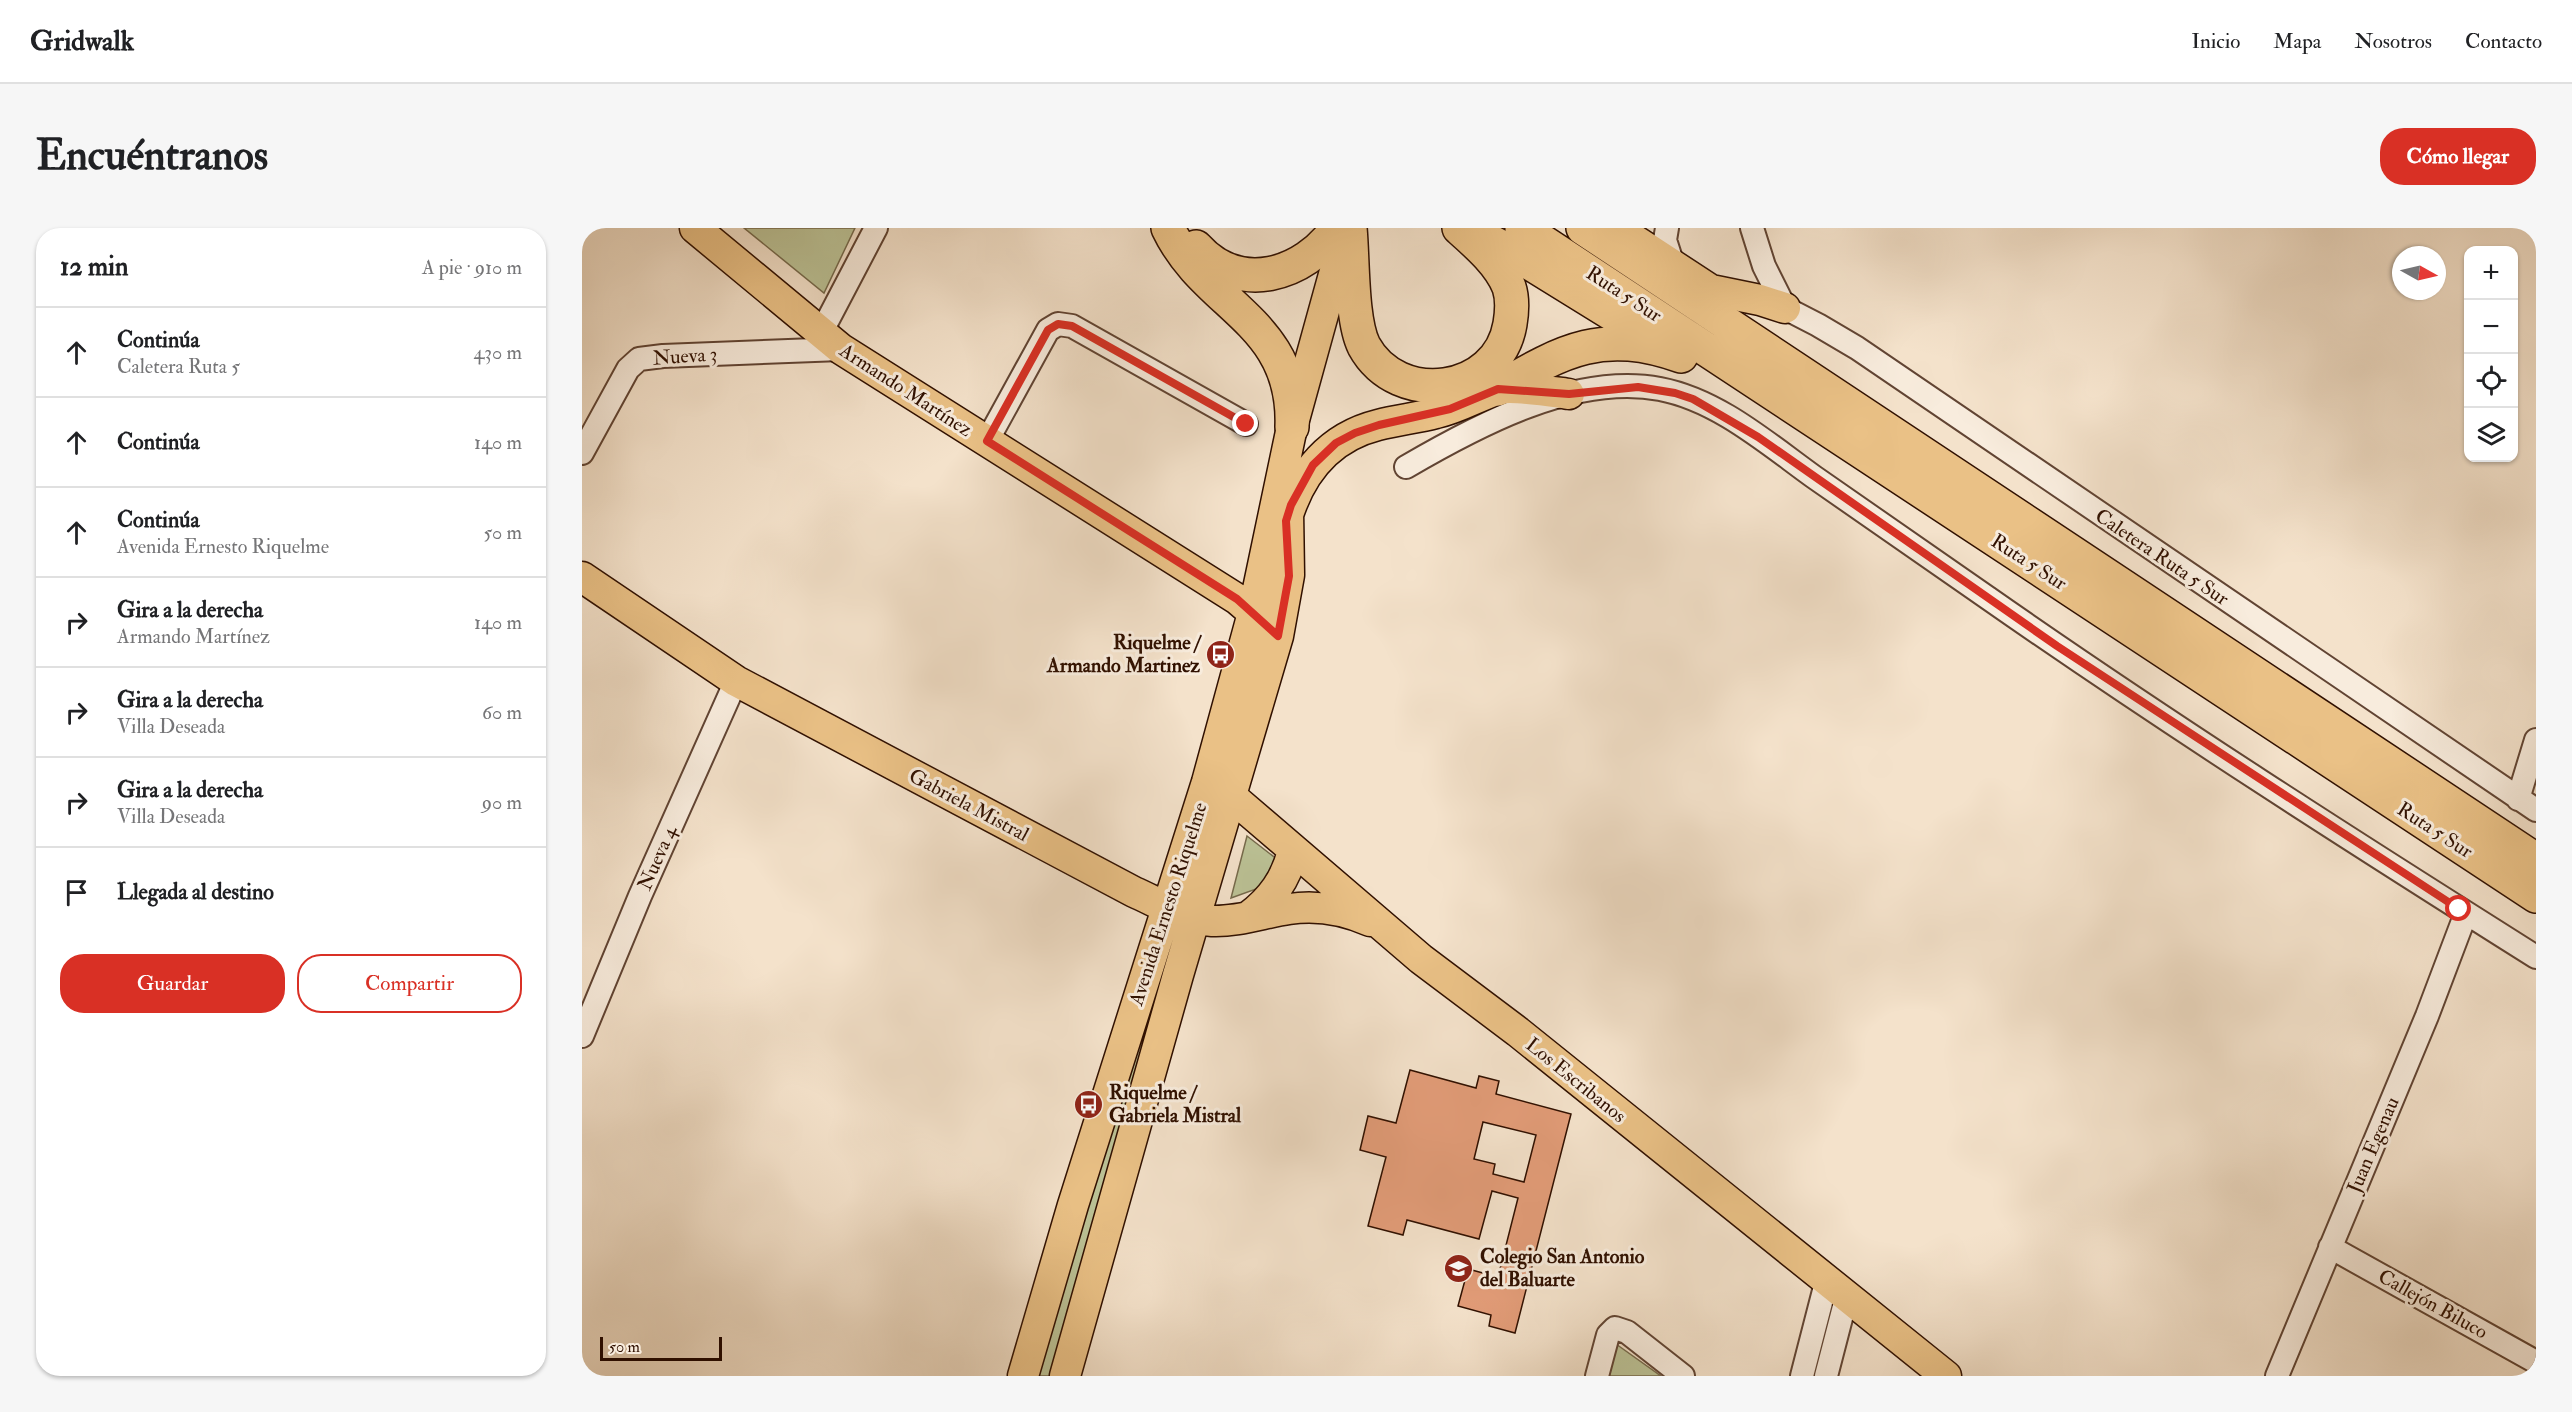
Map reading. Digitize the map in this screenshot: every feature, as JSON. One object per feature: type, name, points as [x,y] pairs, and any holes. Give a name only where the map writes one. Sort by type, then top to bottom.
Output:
[{"type":"highway","points":[[1168,228],[1190,262],[1260,329],[1272,346],[1290,386],[1292,427]]},
{"type":"highway","points":[[1184,228],[1195,246],[1211,261],[1232,271],[1255,274],[1283,271],[1296,266],[1312,255],[1337,228]]},
{"type":"highway","points":[[1349,228],[1359,333],[1364,345],[1371,356],[1390,374],[1415,385],[1441,387],[1466,380],[1489,364],[1504,342],[1511,315],[1509,288],[1502,276],[1479,246],[1459,228]]},
{"type":"highway","points":[[1467,228],[1525,260],[1681,356],[1717,374],[1792,405]]},
{"type":"highway","name":"Ruta 5 Sur","points":[[1522,228],[2536,896]]},
{"type":"highway","name":"Ruta 5 Sur","points":[[1583,228],[2536,860]]},
{"type":"highway","points":[[1711,290],[1828,365],[2065,535],[2176,622]]},
{"type":"highway","points":[[1498,389],[1554,357],[1584,347],[1632,344],[1681,356]]},
{"type":"main road","name":"Armando Martínez","points":[[695,228],[831,341],[1237,599],[1278,636]]},
{"type":"main road","name":"Avenida Ernesto Riquelme","points":[[1065,1376],[1196,918],[1253,613],[1292,427],[1349,228]]},
{"type":"main road","points":[[1616,228],[1711,290],[1760,300],[1785,308]]},
{"type":"main road","points":[[1642,228],[1652,244],[1673,265]]},
{"type":"main road","points":[[1286,521],[1305,477],[1324,453],[1336,443],[1366,429],[1450,409],[1498,389],[1569,394]]},
{"type":"main road","name":"Avenida Ernesto Riquelme","points":[[1023,1376],[1066,1226],[1167,907],[1220,790],[1278,636],[1289,576],[1286,521],[1292,469],[1292,427]]},
{"type":"main road","name":"Gabriela Mistral","points":[[582,577],[736,681],[1134,892],[1167,907],[1196,918],[1225,921],[1287,909],[1319,908],[1345,913],[1386,928]]},
{"type":"main road","name":"Los Escribanos","points":[[1220,790],[1386,928],[1946,1376]]},
{"type":"main road","points":[[1248,917],[1261,907],[1278,888],[1293,850]]},
{"type":"street","points":[[831,341],[876,228]]},
{"type":"street","points":[[1666,228],[1665,240],[1673,265]]},
{"type":"street","points":[[1752,228],[1764,266],[1785,308]]},
{"type":"street","name":"Caletera Ruta 5 Sur","points":[[1785,308],[1857,348],[2527,804]]},
{"type":"street","points":[[987,441],[1048,330],[1058,324],[1072,326],[1246,424]]},
{"type":"street","name":"Nueva 3","points":[[582,453],[628,369],[639,359],[831,341]]},
{"type":"street","points":[[1406,467],[1442,446],[1490,423],[1535,404],[1569,394],[1621,387],[1647,388],[1675,393],[1710,407],[1758,437],[2057,646],[2536,957]]},
{"type":"street","name":"Nueva 4","points":[[582,1036],[640,896],[736,681]]},
{"type":"street","points":[[2527,804],[2536,740]]},
{"type":"street","name":"Juan Egenau","points":[[2277,1376],[2427,1016],[2466,913]]},
{"type":"street","name":"Callejón Biluco","points":[[2330,1247],[2536,1362]]},
{"type":"street","points":[[1802,1376],[1837,1287]]},
{"type":"street","points":[[1826,1376],[1837,1287]]},
{"type":"street","points":[[1597,1376],[1608,1335],[1615,1328],[1627,1332],[1680,1375]]},
{"type":"green space","points":[[744,228],[855,228],[824,293]]},
{"type":"green space","points":[[1247,836],[1278,860],[1259,888],[1231,898]]},
{"type":"green space","points":[[1174,919],[1183,922],[1058,1376],[1036,1376]]},
{"type":"green space","points":[[1616,1344],[1661,1376],[1607,1376]]},
{"type":"building","points":[[1410,1070],[1476,1088],[1479,1076],[1499,1081],[1496,1094],[1571,1114],[1515,1333],[1489,1326],[1491,1315],[1458,1306],[1468,1269],[1498,1277],[1518,1198],[1492,1191],[1479,1239],[1407,1220],[1403,1235],[1368,1226],[1386,1157],[1360,1150],[1368,1116],[1396,1123]],"holes":[[[1483,1122],[1536,1135],[1524,1182],[1493,1174],[1495,1164],[1474,1159]]]},
{"type":"place","name":"Riquelme / Armando Martinez","points":[[1221,654]]},
{"type":"place","name":"Riquelme / Gabriela Mistral","points":[[1088,1104]]},
{"type":"place","name":"Colegio San Antonio del Baluarte","points":[[1459,1268]]},
{"type":"route","points":[[1246,424],[1072,326],[1058,324],[1048,330],[987,441],[1237,599],[1260,617],[1278,636],[1289,576],[1286,521],[1297,490],[1305,477],[1313,465],[1336,443],[1355,433],[1379,425],[1450,409],[1498,389],[1569,394],[1584,390],[1638,387],[1675,393],[1710,407],[1758,437],[2057,646],[2459,909]]}]
